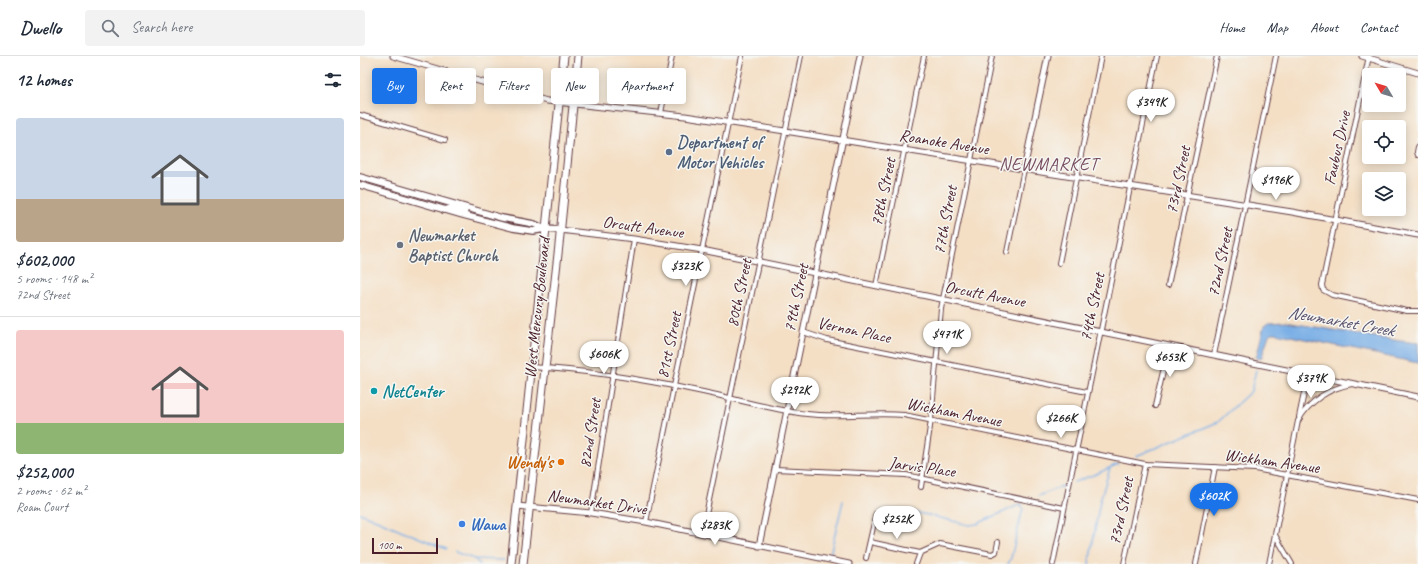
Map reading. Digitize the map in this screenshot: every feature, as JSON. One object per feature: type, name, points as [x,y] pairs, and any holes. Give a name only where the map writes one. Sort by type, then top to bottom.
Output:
[{"type":"highway","name":"West Mercury Boulevard","points":[[563,68],[564,56]]},
{"type":"highway","name":"West Mercury Boulevard","points":[[577,68],[578,56]]},
{"type":"highway","name":"West Mercury Boulevard","points":[[510,564],[559,104]]},
{"type":"highway","name":"West Mercury Boulevard","points":[[523,564],[573,104]]},
{"type":"main road","name":"Orcutt Avenue","points":[[360,177],[502,218],[534,224],[545,229]]},
{"type":"main road","name":"Orcutt Avenue","points":[[360,185],[444,210],[513,228],[533,231],[545,229],[560,230]]},
{"type":"main road","points":[[444,210],[452,208],[464,211],[467,208]]},
{"type":"street","name":"Roanoke Avenue","points":[[393,56],[540,99],[551,101]]},
{"type":"street","points":[[661,113],[672,56]]},
{"type":"street","name":"81st Street","points":[[646,522],[742,56]]},
{"type":"street","name":"80th Street","points":[[702,534],[801,56]]},
{"type":"street","name":"79th Street","points":[[759,546],[860,56]]},
{"type":"street","name":"78th Street","points":[[876,286],[924,56]]},
{"type":"street","name":"77th Street","points":[[921,487],[931,420],[943,300],[992,56]]},
{"type":"street","points":[[1007,252],[1048,56]]},
{"type":"street","points":[[1059,263],[1101,56]]},
{"type":"street","name":"74th Street","points":[[1053,564],[1157,56]]},
{"type":"street","name":"73rd Street","points":[[1168,285],[1217,56]]},
{"type":"street","name":"72nd Street","points":[[1214,355],[1276,56]]},
{"type":"street","points":[[1362,56],[1418,73]]},
{"type":"street","name":"Faubus Drive","points":[[1369,57],[1322,285],[1323,290],[1332,295],[1407,311],[1418,311]]},
{"type":"street","name":"Roanoke Avenue","points":[[573,104],[661,113],[785,131],[1188,195],[1418,235]]},
{"type":"street","points":[[360,114],[445,140]]},
{"type":"street","points":[[1418,147],[1418,155]]},
{"type":"street","name":"Orcutt Avenue","points":[[560,230],[634,239],[702,250],[1418,397]]},
{"type":"street","name":"82nd Street","points":[[591,513],[634,239]]},
{"type":"street","name":"Vernon Place","points":[[803,332],[827,340],[1087,392]]},
{"type":"street","points":[[1155,406],[1169,346]]},
{"type":"street","name":"Wickham Avenue","points":[[531,367],[612,376],[674,386],[806,414],[829,416],[886,413],[931,420],[1145,464],[1255,469],[1418,500]]},
{"type":"street","points":[[1269,564],[1308,374]]},
{"type":"street","points":[[1298,421],[1308,407],[1322,395],[1334,389],[1354,384]]},
{"type":"street","name":"73rd Street","points":[[1124,564],[1145,464]]},
{"type":"street","points":[[1196,564],[1215,467]]},
{"type":"street","name":"Jarvis Place","points":[[775,469],[906,475],[1064,508]]},
{"type":"street","name":"Newmarket Drive","points":[[517,506],[530,506],[591,513],[646,522],[849,564]]},
{"type":"street","points":[[866,558],[876,514]]},
{"type":"street","points":[[1275,535],[1292,564]]},
{"type":"street","points":[[870,542],[920,553],[940,544],[992,554],[996,552],[998,542]]},
{"type":"street","points":[[916,564],[920,553]]},
{"type":"water","points":[[1285,322],[1418,343],[1418,363],[1276,333],[1271,333],[1269,335],[1261,359],[1256,358],[1264,326],[1268,323]]},
{"type":"waterway","name":"Newmarket Creek","points":[[1136,456],[1218,422],[1251,391],[1256,370]]},
{"type":"waterway","name":"Newmarket Creek","points":[[1074,482],[1118,464]]},
{"type":"waterway","points":[[1089,564],[1100,501],[1110,468]]},
{"type":"waterway","name":"Newmarket Creek","points":[[1038,496],[1063,486]]},
{"type":"waterway","name":"Newmarket Creek","points":[[830,555],[843,501]]},
{"type":"waterway","name":"Newmarket Creek","points":[[897,509],[969,525],[977,524],[1021,504],[1023,508],[1011,558],[1008,564]]},
{"type":"waterway","name":"Newmarket Creek","points":[[360,513],[446,549]]},
{"type":"waterway","name":"Newmarket Creek","points":[[455,552],[474,559],[504,560]]},
{"type":"waterway","name":"Newmarket Creek","points":[[474,559],[480,564]]},
{"type":"place","name":"Department of Motor Vehicles","points":[[669,152]]},
{"type":"place","name":"Newmarket Baptist Church","points":[[400,245]]},
{"type":"place","name":"NetCenter","points":[[374,391]]},
{"type":"place","name":"Wendy's","points":[[561,462]]},
{"type":"place","name":"Wawa","points":[[462,524]]},
{"type":"district","name":"NEWMARKET","points":[[1049,164]]}]
